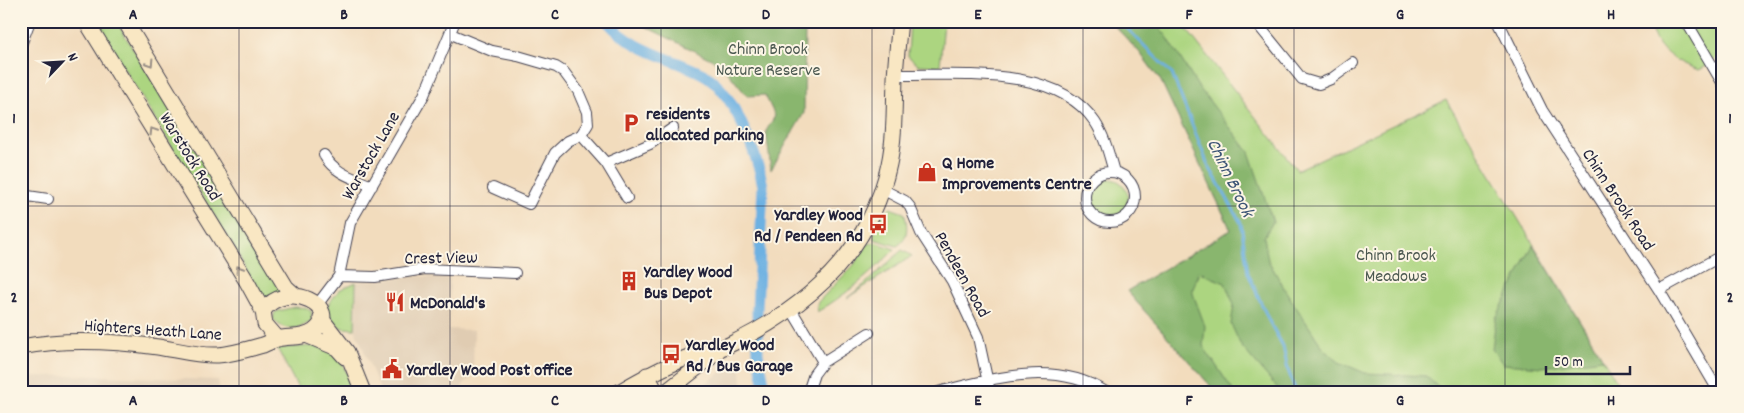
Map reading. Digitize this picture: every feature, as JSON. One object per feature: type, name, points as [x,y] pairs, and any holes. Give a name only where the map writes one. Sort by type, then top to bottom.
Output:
[{"type":"street","points":[[21,45],[30,21]]},
{"type":"street","name":"Warstock Road","points":[[86,21],[246,280],[264,317]]},
{"type":"street","name":"Warstock Road","points":[[125,21],[286,287],[296,296]]},
{"type":"street","name":"Warstock Lane","points":[[319,311],[339,276],[350,223],[424,95],[455,21]]},
{"type":"street","points":[[666,392],[728,346],[774,321],[824,283],[864,232],[882,189],[889,164],[893,132],[895,75],[900,21]]},
{"type":"street","points":[[1255,21],[1302,78],[1319,84],[1331,79],[1353,63]]},
{"type":"street","name":"Chinn Brook Road","points":[[1498,21],[1542,110],[1659,290],[1719,392]]},
{"type":"street","points":[[1686,21],[1723,84]]},
{"type":"street","points":[[451,34],[492,51],[556,67],[564,72],[578,91],[587,112],[588,124],[581,135],[568,141],[555,153],[529,204],[493,188]]},
{"type":"street","points":[[895,75],[1016,78],[1052,89],[1079,104],[1095,122],[1106,144],[1114,172],[1128,179],[1133,186],[1135,202],[1128,216],[1113,223],[1105,222],[1090,214],[1086,206],[1086,189],[1097,175],[1114,172]]},
{"type":"street","points":[[606,163],[650,144],[673,128]]},
{"type":"street","points":[[581,135],[606,163],[627,198]]},
{"type":"street","points":[[324,155],[328,163],[340,173],[372,186]]},
{"type":"street","name":"Pendeen Road","points":[[882,189],[905,201],[910,207],[921,233],[952,281],[978,337],[990,392]]},
{"type":"street","points":[[21,195],[48,199]]},
{"type":"street","points":[[1659,290],[1723,255]]},
{"type":"street","name":"Crest View","points":[[339,276],[375,277],[425,270],[515,273]]},
{"type":"street","points":[[252,347],[264,317],[266,306],[279,300],[296,296],[309,298],[347,352],[363,392]]},
{"type":"street","points":[[791,309],[823,362]]},
{"type":"street","points":[[264,317],[278,339],[306,335],[315,330],[319,311]]},
{"type":"street","points":[[808,392],[814,374],[823,362],[869,333]]},
{"type":"street","points":[[306,335],[337,348],[352,366]]},
{"type":"street","name":"Highters Heath Lane","points":[[21,347],[40,343],[115,342],[218,355],[278,339]]},
{"type":"street","points":[[619,392],[647,375],[686,358],[728,346]]},
{"type":"street","points":[[938,392],[1027,373],[1073,378],[1106,392]]},
{"type":"street","points":[[647,375],[656,392]]},
{"type":"shaded area","points":[[416,276],[450,278],[449,329],[474,330],[473,377],[464,383],[460,392],[381,392],[355,329],[356,282]]},
{"type":"shaded area","points":[[740,360],[743,392],[694,392],[713,378]]},
{"type":"shaded area","points":[[69,375],[218,380],[220,392],[21,392],[21,377]]},
{"type":"green space","points":[[95,21],[116,21],[283,292],[264,302],[234,248]]},
{"type":"green space","name":"Chinn Brook Nature Reserve","points":[[634,21],[855,21],[805,25],[804,113],[771,170],[766,131],[775,116],[765,95],[747,96],[721,64]]},
{"type":"green space","points":[[910,21],[944,21],[940,66],[918,65],[908,56]]},
{"type":"green space","name":"Chinn Brook Meadows","points":[[1110,21],[1180,21],[1297,170],[1446,100],[1623,392],[1216,392],[1127,291],[1231,230],[1161,81],[1140,53]]},
{"type":"green space","points":[[1110,21],[1153,21],[1166,35],[1197,85],[1249,152],[1273,222],[1264,237],[1268,260],[1323,348],[1339,362],[1365,373],[1426,376],[1443,392],[1281,392],[1241,346],[1231,324],[1234,305],[1225,283],[1199,272],[1192,291],[1205,326],[1203,346],[1234,392],[1216,392],[1127,291],[1231,230],[1161,81],[1140,53]]},
{"type":"green space","points":[[1648,21],[1721,21],[1723,38],[1718,56],[1707,66],[1699,70],[1673,58],[1666,53],[1656,39]]},
{"type":"green space","points":[[1109,179],[1116,180],[1122,185],[1127,191],[1127,205],[1122,211],[1116,216],[1109,217],[1102,216],[1096,211],[1091,205],[1090,198],[1091,191],[1096,185],[1102,180]]},
{"type":"green space","points":[[890,208],[904,213],[906,222],[906,235],[897,246],[874,239],[879,222]]},
{"type":"green space","points":[[874,242],[895,249],[858,283],[817,312],[818,302],[853,266],[868,244]]},
{"type":"green space","points":[[1533,245],[1603,359],[1543,367],[1503,364],[1492,349],[1496,318]]},
{"type":"green space","points":[[902,250],[912,256],[847,298],[864,285]]},
{"type":"green space","points":[[356,282],[355,329],[342,328],[332,322],[327,306],[339,290]]},
{"type":"green space","points":[[294,307],[307,308],[311,311],[312,320],[297,328],[286,328],[277,323],[273,318],[275,312]]},
{"type":"green space","points":[[316,346],[338,355],[356,392],[300,392],[277,348]]},
{"type":"waterway","points":[[607,21],[628,40],[703,74],[714,82],[724,93],[742,124],[763,186],[757,310],[758,353],[766,392]]},
{"type":"waterway","name":"Chinn Brook","points":[[1120,21],[1172,74],[1208,165],[1241,223],[1248,273],[1269,321],[1283,346],[1288,370],[1296,392]]},
{"type":"place","name":"residents allocated parking","points":[[631,123]]},
{"type":"place","name":"Q Home Improvements Centre","points":[[927,172]]},
{"type":"place","name":"Yardley Wood Rd / Pendeen Rd","points":[[878,224]]},
{"type":"place","name":"Yardley Wood Bus Depot","points":[[629,281]]},
{"type":"place","name":"McDonald's","points":[[395,302]]},
{"type":"place","name":"Yardley Wood Rd / Bus Garage","points":[[671,354]]},
{"type":"place","name":"Yardley Wood Post office","points":[[392,369]]}]
